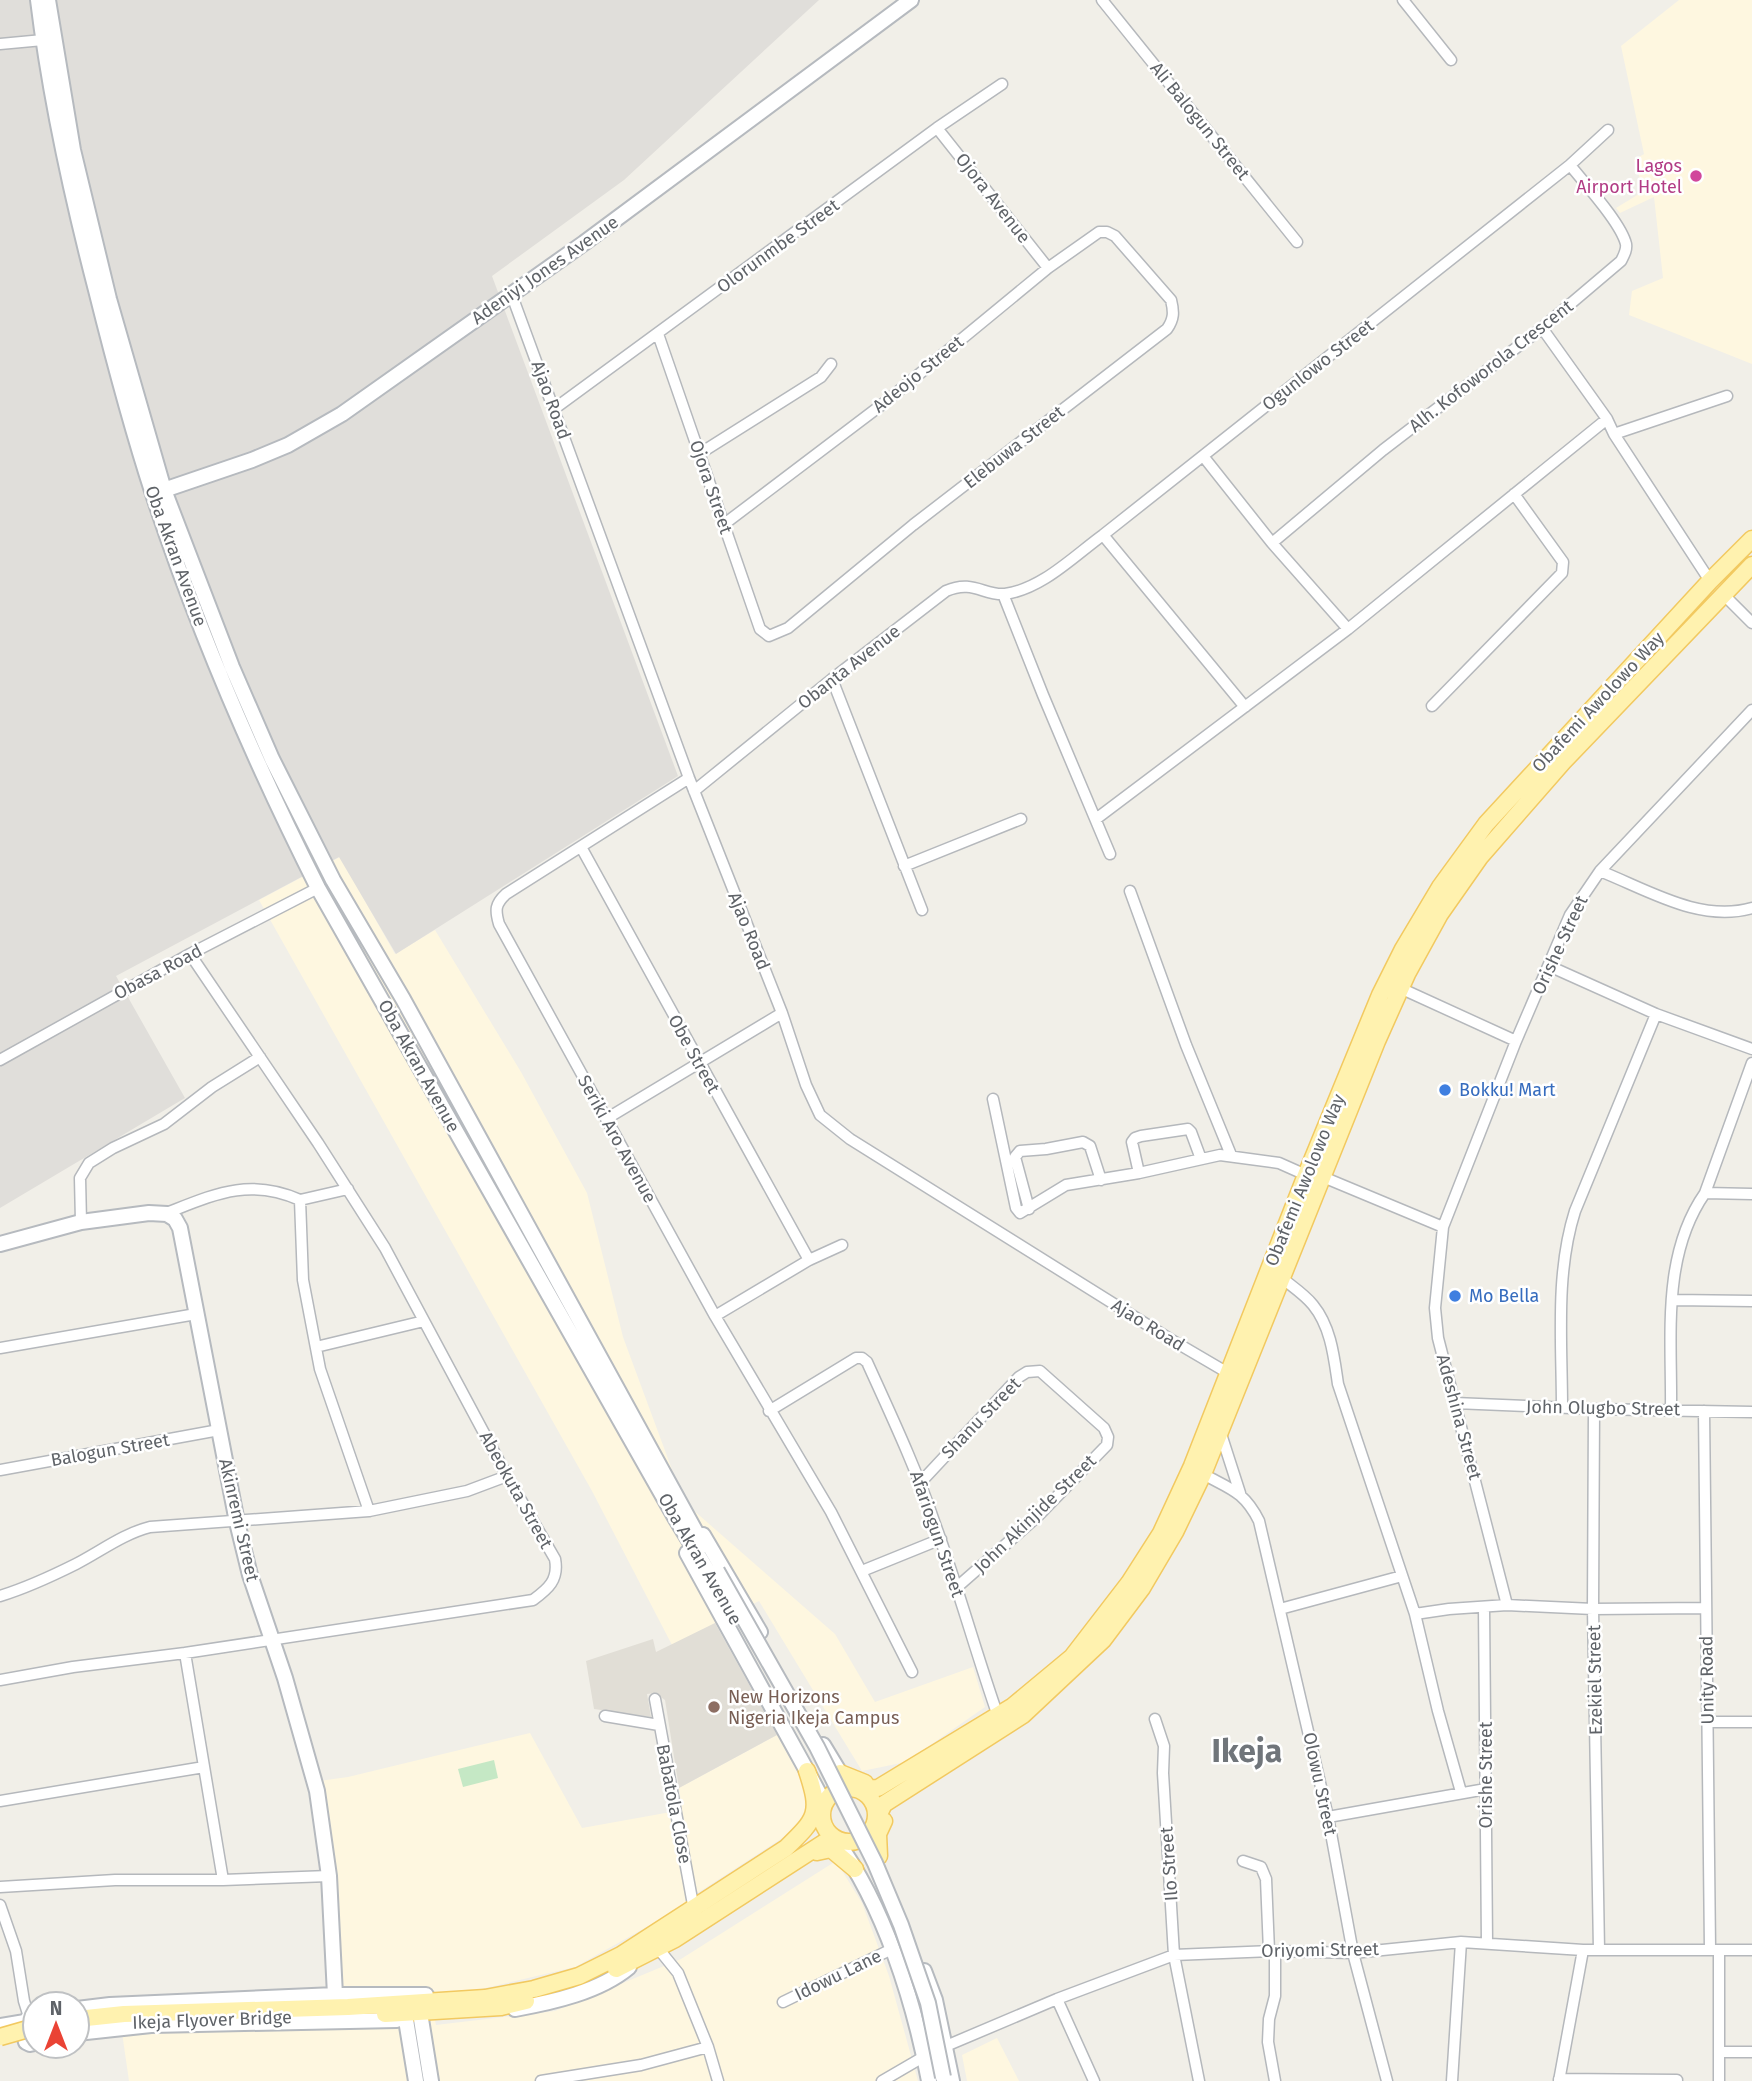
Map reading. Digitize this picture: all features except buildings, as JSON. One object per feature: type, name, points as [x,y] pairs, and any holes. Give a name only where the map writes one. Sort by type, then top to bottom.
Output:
[{"type":"main road","name":"Oba Akran Avenue","points":[[38,0],[71,193],[116,373],[219,671],[277,806],[318,888],[676,1519],[714,1573],[817,1747],[875,1863],[901,1925],[928,2003],[941,2080]]},
{"type":"main road","name":"Oba Akran Avenue","points":[[48,0],[72,150],[83,200],[158,491],[232,667],[272,759],[333,880],[409,1011],[680,1503],[714,1573]]},
{"type":"main road","name":"Adeniyi Jones Avenue","points":[[158,491],[253,460],[288,445],[342,414],[584,243],[911,0]]},
{"type":"main road","name":"Obafemi Awolowo Way","points":[[836,1840],[860,1840],[867,1836],[894,1788],[1104,1640],[1142,1588],[1175,1532],[1203,1474],[1366,1066],[1400,988],[1440,914],[1557,757],[1710,581],[1752,539]]},
{"type":"main road","name":"Obafemi Awolowo Way","points":[[823,1807],[832,1794],[852,1789],[894,1788],[1023,1715],[1075,1660],[1161,1533],[1192,1466],[1380,995],[1403,949],[1440,887],[1486,824],[1752,565]]},
{"type":"main road","points":[[0,1244],[81,1222],[149,1213],[164,1214]]},
{"type":"main road","name":"Akinremi Street","points":[[164,1214],[175,1219],[180,1228],[237,1522],[250,1575],[311,1763],[329,1876],[335,1995]]},
{"type":"main road","points":[[680,1503],[692,1517],[723,1569],[840,1773],[852,1789],[870,1798],[876,1813],[872,1840],[935,2000],[946,2046],[941,2080]]},
{"type":"main road","points":[[676,1519],[678,1537],[822,1801],[822,1822],[825,1829],[836,1840],[855,1869],[892,1949],[925,2056],[941,2080]]},
{"type":"main road","points":[[774,1710],[782,1714],[791,1712],[797,1707],[797,1697]]},
{"type":"main road","points":[[786,1848],[806,1829],[816,1807],[816,1795],[807,1771]]},
{"type":"main road","points":[[840,1773],[864,1783],[894,1788],[889,1810],[878,1834],[879,1856]]},
{"type":"main road","points":[[91,2030],[151,2025],[414,2019],[493,2014],[542,2004],[618,1975],[694,1910],[816,1827],[823,1807]]},
{"type":"main road","points":[[571,1983],[621,1955],[653,1943],[675,1939],[825,1842],[836,1840]]},
{"type":"main road","points":[[795,1861],[831,1849],[855,1869]]},
{"type":"main road","points":[[892,1949],[894,1941],[900,1937],[908,1937],[914,1944]]},
{"type":"main road","points":[[91,2007],[335,1995],[492,1993],[545,1980],[621,1955]]},
{"type":"main road","points":[[348,2011],[485,1998],[571,1983],[638,1959]]},
{"type":"main road","name":"Ikeja Flyover Bridge","points":[[91,2018],[124,2014],[348,2011]]},
{"type":"main road","name":"Ikeja Flyover Bridge","points":[[91,2029],[128,2022],[348,2011]]},
{"type":"main road","points":[[414,2019],[416,2081]]},
{"type":"main road","points":[[414,2019],[431,2081]]},
{"type":"main road","points":[[0,2026],[21,2022]]},
{"type":"main road","points":[[0,2037],[21,2025]]},
{"type":"main road","points":[[0,2047],[21,2043]]},
{"type":"street","name":"Ali Balogun Street","points":[[1102,0],[1297,242]]},
{"type":"street","points":[[1403,0],[1451,60]]},
{"type":"street","points":[[0,44],[43,40]]},
{"type":"street","name":"Olorunmbe Street","points":[[554,409],[937,128],[1002,84]]},
{"type":"street","name":"Ojora Avenue","points":[[937,128],[1048,268]]},
{"type":"street","name":"Ogunlowo Street","points":[[1019,589],[1042,580],[1103,534],[1570,165],[1608,130]]},
{"type":"street","name":"Alh. Kofoworola Crescent","points":[[1272,543],[1383,450],[1542,328],[1621,261],[1626,251],[1626,243],[1613,220],[1570,165]]},
{"type":"street","name":"Adeojo Street","points":[[723,525],[884,403],[1048,268],[1099,232],[1115,236]]},
{"type":"street","name":"Elebuwa Street","points":[[769,636],[788,628],[1167,329],[1173,320],[1171,300],[1115,236]]},
{"type":"street","name":"Ajao Road","points":[[511,293],[689,778],[782,1013],[814,1105],[828,1123],[1228,1373]]},
{"type":"street","points":[[1542,328],[1607,419],[1614,434],[1710,581]]},
{"type":"street","name":"Ojora Street","points":[[658,334],[760,629],[769,636]]},
{"type":"street","points":[[699,454],[821,377],[831,364]]},
{"type":"street","points":[[1614,434],[1727,396]]},
{"type":"street","points":[[1096,819],[1348,629],[1607,419]]},
{"type":"street","points":[[1203,456],[1272,543],[1348,629]]},
{"type":"street","points":[[1432,706],[1562,573],[1563,562],[1514,494]]},
{"type":"street","points":[[1103,534],[1245,707]]},
{"type":"street","name":"Obanta Avenue","points":[[694,791],[946,591],[968,587],[1003,594],[1019,589]]},
{"type":"street","points":[[1003,594],[1110,854]]},
{"type":"street","points":[[1724,595],[1752,624]]},
{"type":"street","points":[[832,679],[922,910]]},
{"type":"street","name":"Orishe Street","points":[[1443,1227],[1516,1041],[1570,915],[1600,871],[1752,710]]},
{"type":"street","name":"Seriki Aro Avenue","points":[[689,778],[506,894],[498,901],[495,911],[499,924],[715,1316],[831,1512],[912,1672]]},
{"type":"street","points":[[904,866],[1021,818]]},
{"type":"street","name":"Obe Street","points":[[581,846],[808,1260]]},
{"type":"street","points":[[1600,871],[1694,909],[1713,913],[1738,912],[1752,908]]},
{"type":"street","name":"Obasa Road","points":[[0,1060],[190,954],[318,888]]},
{"type":"street","points":[[1130,891],[1186,1045],[1231,1155]]},
{"type":"street","name":"Abeokuta Street","points":[[0,1680],[533,1600],[551,1587],[557,1569],[555,1559],[507,1476],[385,1248],[190,954]]},
{"type":"street","points":[[1549,966],[1656,1014],[1752,1049]]},
{"type":"street","points":[[1400,988],[1516,1041]]},
{"type":"street","points":[[606,1119],[782,1013]]},
{"type":"street","points":[[1562,1408],[1563,1265],[1566,1239],[1656,1014]]},
{"type":"street","points":[[81,1222],[80,1178],[89,1163],[113,1147],[164,1124],[212,1087],[260,1057]]},
{"type":"street","points":[[1671,1410],[1675,1260],[1686,1226],[1705,1193],[1752,1063]]},
{"type":"street","points":[[993,1098],[1016,1208],[1020,1213],[1066,1185],[1231,1155],[1279,1163],[1306,1175]]},
{"type":"street","points":[[1139,1173],[1132,1142],[1141,1136],[1188,1129],[1201,1159]]},
{"type":"street","points":[[1029,1209],[1015,1157],[1020,1151],[1083,1142],[1090,1146],[1101,1180]]},
{"type":"street","points":[[1323,1177],[1443,1227]]},
{"type":"street","points":[[164,1214],[214,1195],[257,1188],[283,1193],[300,1200],[348,1189]]},
{"type":"street","points":[[1705,1193],[1752,1194]]},
{"type":"street","points":[[300,1200],[303,1280],[320,1368],[369,1511]]},
{"type":"street","name":"Adeshina Street","points":[[1443,1227],[1435,1308],[1438,1338],[1507,1605]]},
{"type":"street","points":[[715,1316],[808,1260],[842,1245]]},
{"type":"street","points":[[1283,1279],[1311,1302],[1321,1316],[1332,1349],[1338,1384],[1415,1614],[1461,1792]]},
{"type":"street","points":[[1672,1300],[1752,1301]]},
{"type":"street","points":[[0,1348],[196,1314]]},
{"type":"street","points":[[316,1348],[424,1321]]},
{"type":"street","name":"Afariogun Street","points":[[769,1410],[856,1358],[867,1362],[920,1483],[998,1716]]},
{"type":"street","name":"Shanu Street","points":[[920,1483],[1019,1377],[1027,1372],[1040,1371],[1104,1428],[1108,1437]]},
{"type":"street","name":"John Olugbo Street","points":[[1455,1403],[1752,1412]]},
{"type":"street","name":"Ezekiel Street","points":[[1594,1409],[1599,1950]]},
{"type":"street","name":"Unity Road","points":[[1704,1410],[1708,1722],[1719,2081]]},
{"type":"street","name":"Balogun Street","points":[[0,1470],[219,1430]]},
{"type":"street","name":"Olowu Street","points":[[1220,1432],[1240,1493]]},
{"type":"street","name":"John Akinjide Street","points":[[956,1588],[1038,1516],[1107,1445],[1108,1437]]},
{"type":"street","name":"Olowu Street","points":[[1203,1474],[1240,1493],[1259,1521],[1328,1817],[1353,1953],[1387,2081]]},
{"type":"street","points":[[0,1596],[78,1563],[139,1530],[162,1524],[237,1522],[369,1511],[467,1491],[507,1476]]},
{"type":"street","points":[[862,1571],[940,1539]]},
{"type":"street","points":[[1280,1609],[1402,1576]]},
{"type":"street","points":[[1415,1614],[1507,1605],[1594,1609],[1706,1608]]},
{"type":"street","name":"Orishe Street","points":[[1484,1607],[1487,1943]]},
{"type":"street","points":[[185,1653],[223,1880]]},
{"type":"street","name":"Babatola Close","points":[[656,1699],[694,1910]]},
{"type":"street","points":[[605,1716],[659,1725]]},
{"type":"street","name":"Ilo Street","points":[[1155,1719],[1164,1746],[1163,1773],[1174,1955],[1199,2081]]},
{"type":"street","points":[[1708,1722],[1752,1722]]},
{"type":"street","points":[[0,1801],[204,1767]]},
{"type":"street","points":[[1328,1817],[1486,1788]]},
{"type":"street","points":[[1244,1861],[1261,1867],[1266,1879],[1275,1996],[1269,2019],[1268,2042],[1275,2081]]},
{"type":"street","points":[[0,1887],[115,1880],[329,1876]]},
{"type":"street","points":[[0,1905],[16,1951],[22,1990]]},
{"type":"street","points":[[1452,2081],[1461,1942]]},
{"type":"street","name":"Oriyomi Street","points":[[946,2046],[1057,1999],[1174,1955],[1272,1951],[1353,1953],[1461,1942],[1583,1950],[1752,1950]]},
{"type":"street","points":[[653,1943],[678,1973],[708,2047],[718,2081]]},
{"type":"street","name":"Idowu Lane","points":[[783,2002],[892,1949]]},
{"type":"street","points":[[1583,1950],[1559,2080],[1677,2080]]},
{"type":"street","points":[[1057,1999],[1094,2081]]},
{"type":"street","points":[[541,2081],[641,2065],[708,2047]]},
{"type":"street","points":[[1720,2052],[1752,2052]]},
{"type":"street","points":[[882,2081],[925,2056]]},
{"type":"shaded area","points":[[0,0],[819,0],[624,180],[492,276],[678,776],[396,954],[339,857],[116,976],[185,1098],[0,1208]]},
{"type":"shaded area","name":"Lagos Airport Hotel","points":[[1679,0],[1752,0],[1752,364],[1629,315],[1632,291],[1663,278],[1654,197],[1620,213],[1616,208],[1644,191],[1634,160],[1644,154],[1621,46]]},
{"type":"shaded area","points":[[340,857],[395,954],[435,930],[521,1072],[587,1193],[623,1337],[684,1502],[835,1634],[875,1702],[973,1667],[985,1707],[906,1762],[862,1771],[759,1601],[672,1645],[592,1491],[259,900]]},
{"type":"shaded area","name":"New Horizons Nigeria Ikeja Campus","points":[[715,1623],[777,1735],[679,1788],[665,1700],[655,1693],[647,1694],[651,1717],[594,1709],[586,1661],[653,1639],[656,1652]]},
{"type":"shaded area","points":[[530,1733],[582,1828],[682,1810],[679,1788],[777,1735],[810,1795],[810,1804],[801,1826],[696,1894],[688,1904],[575,1967],[456,1995],[430,1997],[436,2025],[555,2011],[681,1959],[836,1861],[862,1903],[889,1976],[918,2081],[129,2081],[118,2005],[331,1995],[319,1781],[348,1777]]},
{"type":"shaded area","points":[[997,2038],[1019,2081],[967,2081],[962,2055]]},
{"type":"green space","points":[[494,1760],[498,1778],[463,1787],[458,1769]]},
{"type":"place","name":"Lagos Airport Hotel","points":[[1696,176]]},
{"type":"place","name":"Bokku! Mart","points":[[1445,1090]]},
{"type":"place","name":"Mo Bella","points":[[1455,1296]]},
{"type":"place","name":"New Horizons Nigeria Ikeja Campus","points":[[714,1707]]},
{"type":"district","name":"Ikeja","points":[[1247,1751]]}]
